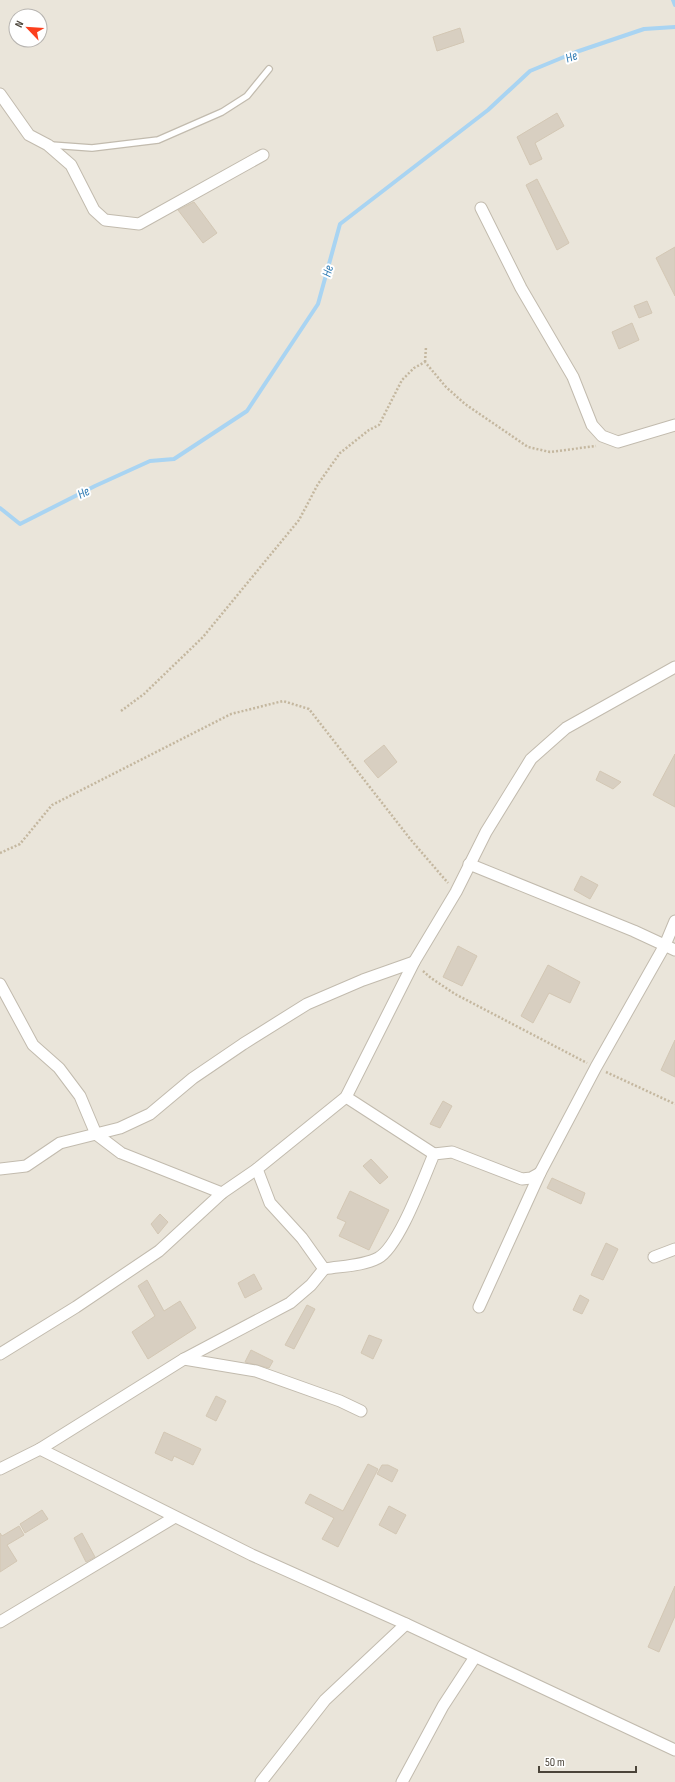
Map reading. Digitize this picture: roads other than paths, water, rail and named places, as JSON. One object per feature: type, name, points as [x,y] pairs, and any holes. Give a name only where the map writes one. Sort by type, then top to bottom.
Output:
[{"type":"street","points":[[0,94],[29,135],[48,145],[71,165],[94,210],[106,220],[138,224],[263,155]]},
{"type":"street","points":[[482,208],[521,288],[573,377],[592,425],[602,436],[618,442],[675,425]]},
{"type":"street","points":[[0,1354],[82,1303],[154,1255],[222,1193],[257,1169],[346,1097],[414,962],[456,892],[469,864],[531,759],[566,728],[675,667]]},
{"type":"street","points":[[469,864],[675,950]]},
{"type":"street","points":[[479,1307],[540,1173],[596,1067],[665,945],[675,921]]},
{"type":"street","points":[[0,1168],[26,1166],[60,1143],[120,1128],[150,1114],[199,1074],[242,1044],[307,1004],[363,980],[414,962]]},
{"type":"street","points":[[0,984],[33,1046],[59,1068],[80,1096],[96,1134],[121,1153],[222,1193]]},
{"type":"street","points":[[346,1097],[434,1154],[452,1152],[522,1179],[531,1178],[540,1173]]},
{"type":"street","points":[[0,1469],[40,1449],[184,1360],[290,1303],[311,1284],[324,1269],[379,1258],[396,1239],[434,1154]]},
{"type":"street","points":[[257,1169],[270,1203],[302,1238],[324,1269]]},
{"type":"street","points":[[654,1257],[675,1249]]},
{"type":"street","points":[[184,1360],[256,1371],[340,1401],[361,1411]]},
{"type":"street","points":[[40,1449],[252,1555],[406,1624],[675,1750]]},
{"type":"street","points":[[0,1622],[175,1517]]},
{"type":"street","points":[[261,1782],[325,1700],[406,1624]]},
{"type":"street","points":[[402,1782],[443,1706],[475,1657]]},
{"type":"lane","points":[[48,145],[92,148],[158,140],[222,112],[247,96],[269,69]]},
{"type":"waterway","points":[[673,0],[675,5]]},
{"type":"waterway","name":"He","points":[[0,508],[20,524],[95,486],[150,461],[174,459],[247,411],[318,304],[340,224],[488,110],[530,71],[576,52],[644,29],[675,27]]}]
